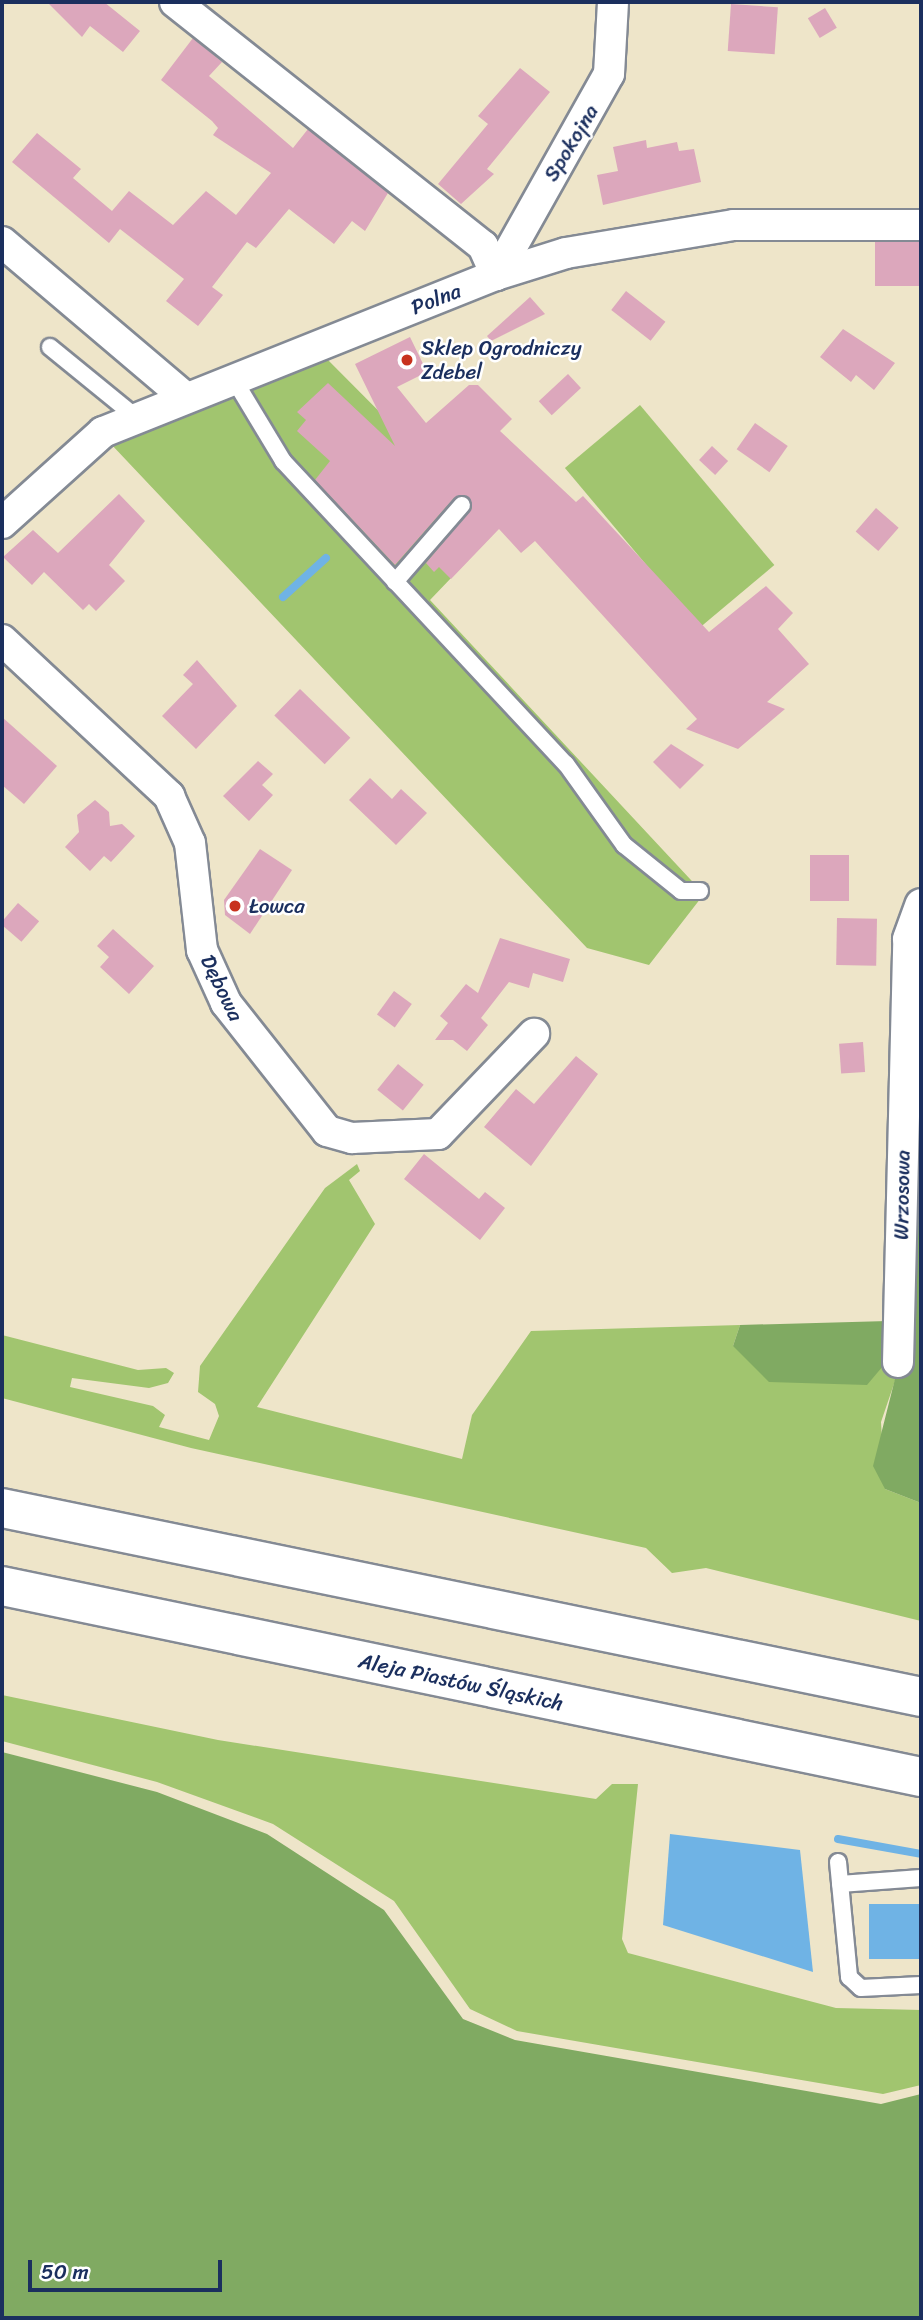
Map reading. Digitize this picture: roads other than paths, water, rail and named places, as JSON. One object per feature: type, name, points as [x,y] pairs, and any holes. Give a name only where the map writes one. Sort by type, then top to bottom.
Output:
[{"type":"highway","points":[[2,1508],[921,1697]]},
{"type":"highway","name":"Aleja Piastów Śląskich","points":[[2,1586],[921,1777]]},
{"type":"street","points":[[175,2],[483,246],[496,275]]},
{"type":"street","name":"Spokojna","points":[[496,275],[609,74],[613,2]]},
{"type":"street","name":"Polna","points":[[2,523],[103,432],[496,275],[566,253],[734,225],[921,225]]},
{"type":"street","points":[[2,242],[185,397]]},
{"type":"street","name":"Dębowa","points":[[2,640],[169,796],[190,843],[202,950],[226,1003],[327,1131],[352,1138],[438,1134],[534,1034]]},
{"type":"street","name":"Wrzosowa","points":[[898,1362],[908,939],[921,904]]},
{"type":"lane","points":[[50,347],[137,418]]},
{"type":"lane","points":[[233,379],[283,461],[566,764],[624,845],[681,891],[700,891]]},
{"type":"lane","points":[[395,582],[462,505]]},
{"type":"lane","points":[[838,1862],[849,1978],[861,1988],[921,1985]]},
{"type":"lane","points":[[840,1884],[921,1878]]},
{"type":"water","points":[[670,1834],[800,1850],[813,1972],[663,1925]]},
{"type":"water","points":[[869,1904],[921,1904],[921,1959],[869,1959]]},
{"type":"waterway","points":[[283,597],[326,558]]},
{"type":"waterway","points":[[838,1839],[921,1854]]},
{"type":"place","name":"Sklep Ogrodniczy Zdebel","points":[[407,360]]},
{"type":"place","name":"Łowca","points":[[235,906]]}]
